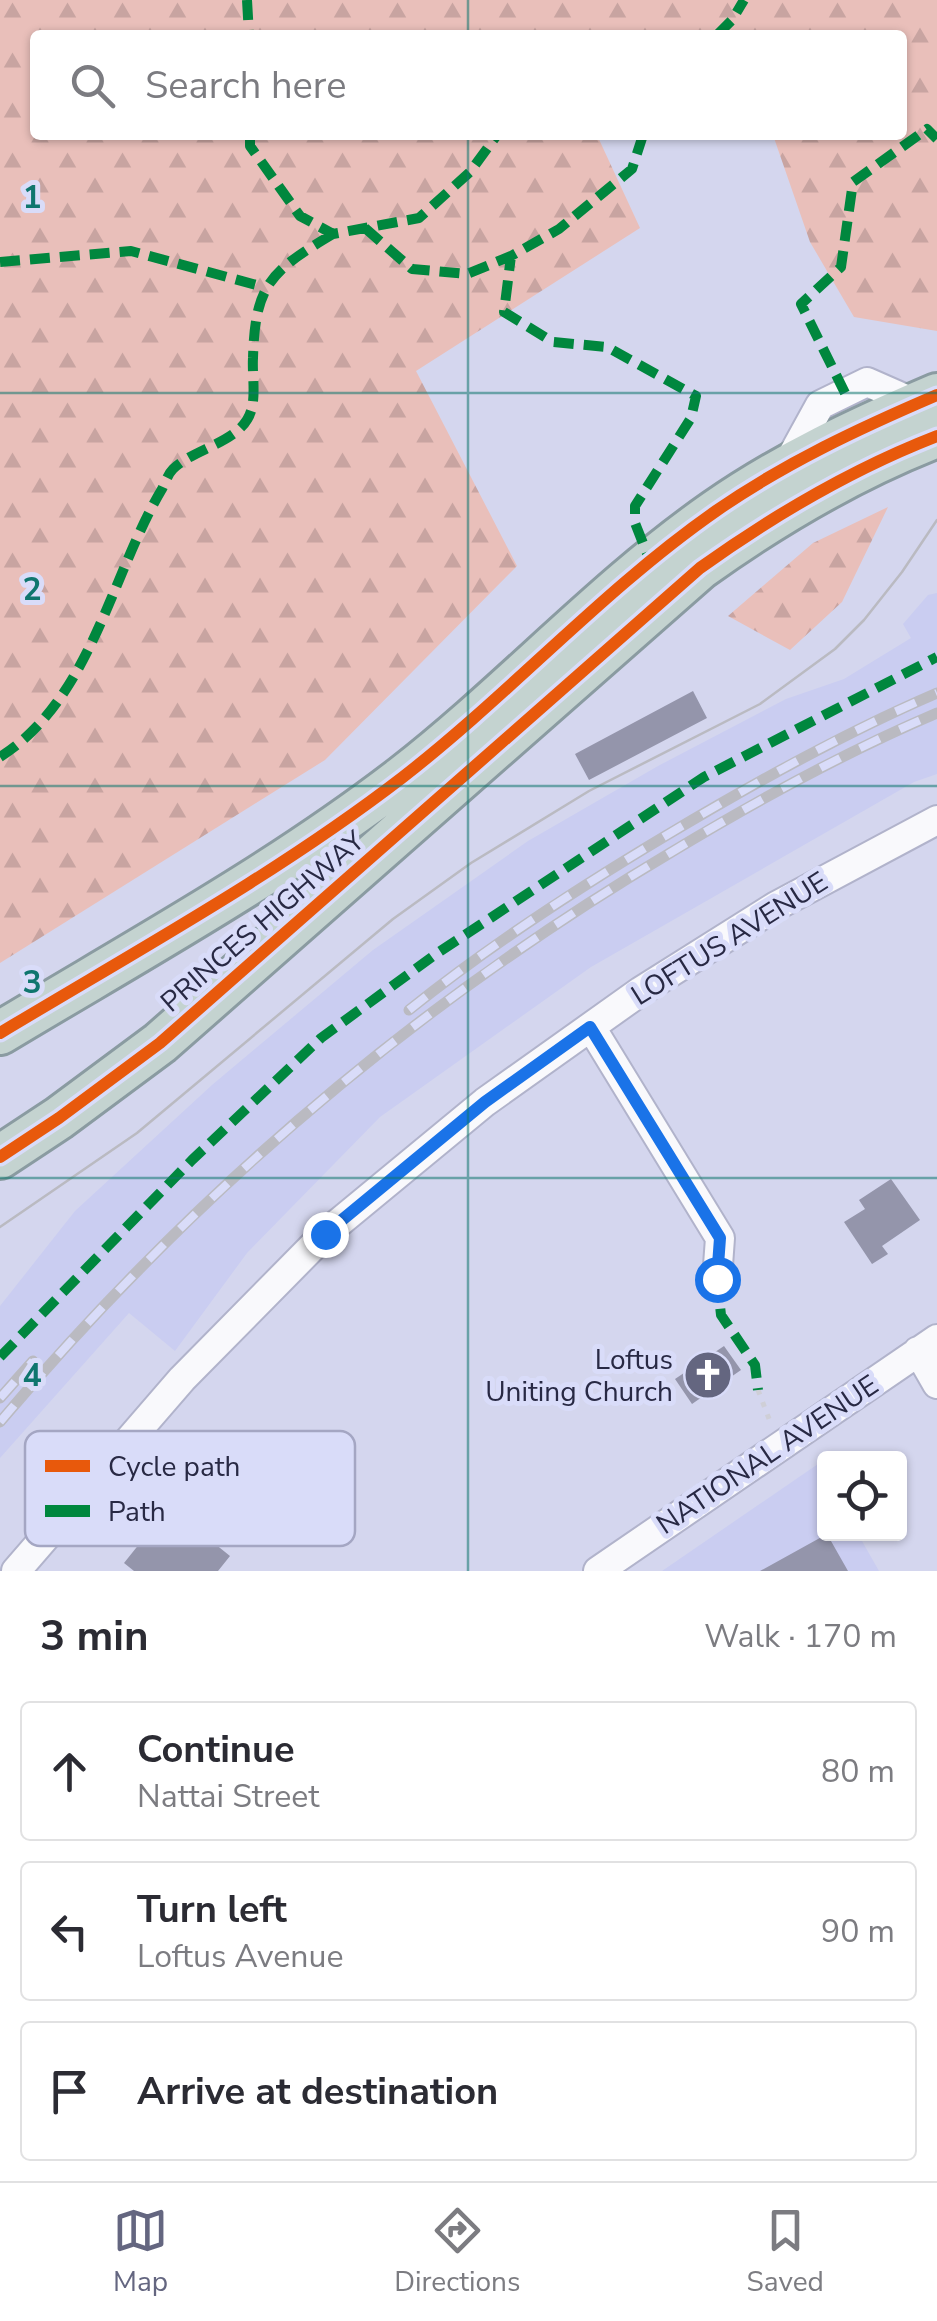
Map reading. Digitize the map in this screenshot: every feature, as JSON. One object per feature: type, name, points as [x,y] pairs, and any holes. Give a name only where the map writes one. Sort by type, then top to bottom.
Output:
[{"type":"highway","name":"PRINCES HIGHWAY","points":[[0,1033],[248,882],[404,776],[530,671],[650,561],[716,512],[786,466],[930,412]]},
{"type":"highway","name":"PRINCES HIGHWAY","points":[[0,1156],[160,1043],[700,568],[819,491],[930,412]]},
{"type":"highway","points":[[0,1059],[86,1004],[248,882]]},
{"type":"street","name":"LOFTUS AVENUE","points":[[137,1431],[182,1379],[325,1234],[485,1102],[640,991],[776,906],[937,820]]},
{"type":"street","points":[[590,1027],[730,1236],[717,1279]]},
{"type":"street","points":[[928,1345],[937,1384]]},
{"type":"street","name":"NATIONAL AVENUE","points":[[598,1571],[928,1345]]},
{"type":"street","name":"LOFTUS AVENUE","points":[[16,1571],[38,1546]]},
{"type":"path","points":[[758,1390],[780,1444]]},
{"type":"shaded area","points":[[937,593],[937,774],[914,782],[591,967],[380,1117],[247,1253],[175,1351],[129,1313],[0,1458],[0,1306],[75,1211],[212,1085],[373,950],[528,841],[658,766],[786,699],[844,679],[911,638],[903,624],[928,595]]},
{"type":"shaded area","points":[[817,1465],[817,1541],[862,1541],[879,1571],[662,1571]]},
{"type":"green space","points":[[0,0],[937,0],[937,331],[854,317],[810,242],[775,140],[907,140],[907,30],[30,30],[30,140],[599,140],[640,228],[416,371],[517,566],[325,760],[0,963]]},
{"type":"green space","points":[[888,507],[842,602],[790,650],[728,616],[813,543]]},
{"type":"building","points":[[693,691],[707,718],[589,780],[575,754]]},
{"type":"building","points":[[891,1179],[920,1220],[882,1246],[888,1254],[872,1264],[844,1222],[865,1209],[859,1200]]},
{"type":"building","name":"Loftus Uniting Church","points":[[724,1346],[741,1370],[692,1404],[675,1379]]},
{"type":"building","points":[[817,1540],[831,1541],[848,1571],[760,1571]]},
{"type":"building","points":[[138,1546],[218,1546],[230,1556],[218,1571],[134,1571],[124,1563]]},
{"type":"tram line","points":[[0,1227],[137,1133],[393,919],[471,863],[589,791],[760,704],[835,649],[902,572],[937,520]]},
{"type":"railway","points":[[409,1010],[535,918],[667,835],[800,759],[937,693]]},
{"type":"railway","points":[[0,1422],[149,1259],[311,1109],[396,1040],[485,974],[670,853],[801,778],[937,713]]},
{"type":"railway","points":[[0,1398],[33,1361]]},
{"type":"marked path","points":[[247,0],[249,30]]},
{"type":"marked path","points":[[722,30],[744,0]]},
{"type":"marked path","points":[[845,393],[801,304],[841,267],[853,182],[927,129],[937,139]]},
{"type":"marked path","points":[[250,140],[250,146],[300,216],[333,234],[419,218],[470,172],[493,140]]},
{"type":"marked path","points":[[641,140],[632,169],[559,229],[511,256],[504,312],[553,342],[607,347],[696,396],[691,418],[635,506],[635,523],[650,561]]},
{"type":"marked path","points":[[365,228],[412,269],[467,274],[511,256]]},
{"type":"marked path","points":[[0,757],[31,732],[78,670],[171,471],[246,422],[254,392],[254,333],[263,296],[281,270],[333,234]]},
{"type":"marked path","points":[[0,262],[131,251],[264,287]]},
{"type":"marked path","points":[[0,1357],[192,1160],[321,1038],[436,954],[704,777],[937,657]]},
{"type":"marked path","points":[[717,1279],[721,1315],[755,1365],[758,1390]]},
{"type":"cycle path","points":[[0,1033],[205,911],[355,812],[443,745],[635,574],[716,511],[824,447],[937,395]]},
{"type":"cycle path","points":[[0,1157],[160,1043],[700,568],[814,494],[937,436]]},
{"type":"place","name":"Loftus Uniting Church","points":[[708,1375]]},
{"type":"route","points":[[325,1234],[485,1102],[590,1027],[720,1238],[717,1279]]}]
